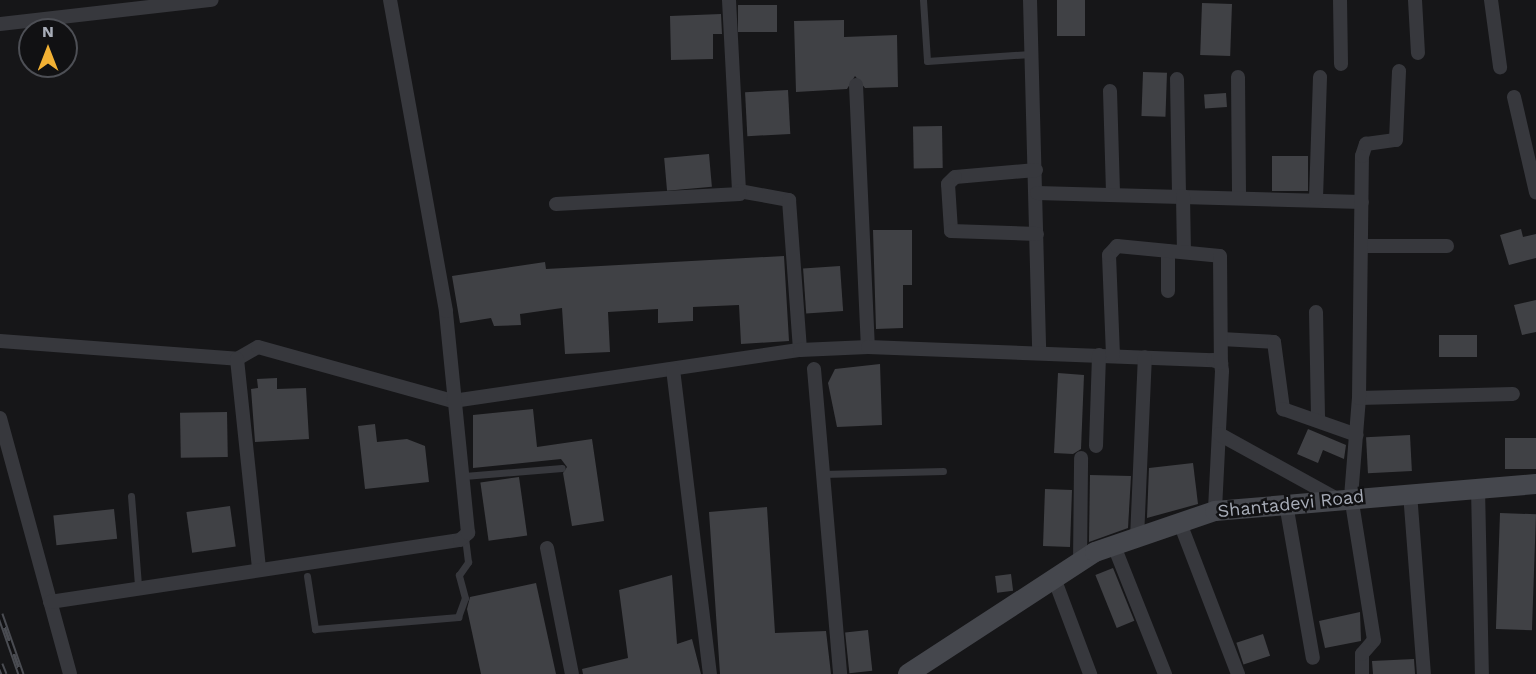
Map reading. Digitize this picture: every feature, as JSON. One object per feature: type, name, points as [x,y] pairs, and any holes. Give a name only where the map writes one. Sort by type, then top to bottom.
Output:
[{"type":"street","points":[[0,24],[212,0]]},
{"type":"street","points":[[50,602],[138,584],[465,538],[464,476],[453,401],[446,311],[390,0]]},
{"type":"street","points":[[729,0],[740,194]]},
{"type":"street","points":[[1029,0],[1037,193],[1038,352]]},
{"type":"street","points":[[1340,0],[1341,64]]},
{"type":"street","points":[[1415,0],[1418,53]]},
{"type":"street","points":[[1491,0],[1500,67]]},
{"type":"street","points":[[1362,674],[1362,654],[1374,640],[1344,498],[1357,435],[1363,149],[1396,140],[1399,72]]},
{"type":"street","points":[[1238,77],[1239,196]]},
{"type":"street","points":[[1316,198],[1320,77]]},
{"type":"street","points":[[1177,79],[1184,252]]},
{"type":"street","points":[[856,85],[868,347]]},
{"type":"street","points":[[1110,91],[1113,195]]},
{"type":"street","points":[[1514,97],[1533,170],[1536,192]]},
{"type":"street","points":[[1036,170],[955,177],[948,184],[951,231],[1037,234]]},
{"type":"street","points":[[1037,193],[1316,198],[1362,202]]},
{"type":"street","points":[[556,204],[740,194],[789,200],[800,350]]},
{"type":"street","points":[[1362,246],[1447,246]]},
{"type":"street","points":[[1095,446],[1106,355],[1110,249],[1213,253],[1222,260],[1221,363],[1215,511]]},
{"type":"street","points":[[1168,251],[1168,291]]},
{"type":"street","points":[[1316,312],[1318,418]]},
{"type":"street","points":[[1221,339],[1274,342],[1283,409],[1318,418],[1357,435]]},
{"type":"street","points":[[0,341],[237,359],[258,347],[453,401],[800,350],[868,347],[1038,352],[1221,363]]},
{"type":"street","points":[[1137,538],[1144,357]]},
{"type":"street","points":[[237,359],[259,568]]},
{"type":"street","points":[[673,369],[710,674]]},
{"type":"street","points":[[814,369],[840,674]]},
{"type":"street","points":[[1359,398],[1513,394]]},
{"type":"street","points":[[0,418],[70,674]]},
{"type":"street","points":[[1219,434],[1344,498]]},
{"type":"street","points":[[1080,562],[1081,458]]},
{"type":"street","name":"Shantadevi Road","points":[[908,674],[1080,562],[1114,546],[1215,511],[1344,498],[1536,484]]},
{"type":"street","points":[[1478,488],[1482,674]]},
{"type":"street","points":[[1410,493],[1424,674]]},
{"type":"street","points":[[1286,504],[1313,658]]},
{"type":"street","points":[[1180,523],[1238,674]]},
{"type":"street","points":[[1114,546],[1165,674]]},
{"type":"street","points":[[547,548],[572,674]]},
{"type":"street","points":[[1054,578],[1090,674]]},
{"type":"lane","points":[[923,0],[927,61],[1032,54]]},
{"type":"lane","points":[[464,476],[562,468]]},
{"type":"lane","points":[[823,474],[943,471]]},
{"type":"lane","points":[[131,496],[138,584]]},
{"type":"lane","points":[[307,576],[315,629],[458,617],[465,598],[459,578],[468,562],[465,538]]},
{"type":"building","points":[[1057,0],[1085,0],[1085,36],[1057,36]]},
{"type":"building","points":[[1202,3],[1232,4],[1230,56],[1200,55]]},
{"type":"building","points":[[738,5],[777,5],[777,32],[738,32]]},
{"type":"building","points":[[721,14],[722,34],[713,34],[713,59],[671,60],[670,16]]},
{"type":"building","points":[[844,20],[844,37],[897,35],[898,87],[865,88],[855,76],[847,89],[796,92],[794,21]]},
{"type":"building","points":[[1143,72],[1167,73],[1165,117],[1141,116]]},
{"type":"building","points":[[788,90],[790,134],[747,136],[745,92]]},
{"type":"building","points":[[1226,93],[1227,107],[1205,109],[1204,95]]},
{"type":"building","points":[[942,126],[943,168],[914,168],[913,127]]},
{"type":"building","points":[[709,154],[712,187],[667,191],[664,158]]},
{"type":"building","points":[[1272,156],[1308,156],[1308,191],[1272,191]]},
{"type":"building","points":[[1521,229],[1523,237],[1536,234],[1536,258],[1509,265],[1500,235]]},
{"type":"building","points":[[873,230],[912,230],[912,285],[903,285],[903,328],[876,329]]},
{"type":"building","points":[[784,256],[789,341],[741,344],[739,305],[693,307],[693,321],[658,323],[658,309],[608,312],[610,352],[565,354],[562,308],[520,314],[521,325],[494,326],[491,318],[460,323],[452,276],[545,262],[546,269]]},
{"type":"building","points":[[840,266],[843,311],[806,313],[803,269]]},
{"type":"building","points":[[1536,300],[1536,332],[1522,335],[1514,305]]},
{"type":"building","points":[[1439,335],[1477,335],[1477,357],[1439,357]]},
{"type":"building","points":[[880,364],[882,425],[837,427],[828,383],[835,369]]},
{"type":"building","points":[[1058,373],[1084,375],[1081,449],[1073,454],[1054,453]]},
{"type":"building","points":[[277,378],[277,389],[306,388],[309,439],[255,442],[251,389],[258,388],[257,379]]},
{"type":"building","points":[[533,409],[537,447],[592,439],[604,521],[572,526],[563,473],[567,467],[561,459],[473,468],[473,415]]},
{"type":"building","points":[[227,412],[228,457],[181,458],[180,413]]},
{"type":"building","points":[[375,424],[377,442],[407,439],[425,446],[429,482],[365,489],[358,426]]},
{"type":"building","points":[[1308,429],[1346,445],[1344,459],[1323,450],[1318,463],[1297,454]]},
{"type":"building","points":[[1410,435],[1412,471],[1368,473],[1366,437]]},
{"type":"building","points":[[1505,438],[1536,438],[1536,469],[1505,469]]},
{"type":"building","points":[[1193,463],[1198,504],[1147,518],[1149,468]]},
{"type":"building","points":[[1090,475],[1131,476],[1128,528],[1089,542]]},
{"type":"building","points":[[519,477],[527,535],[489,541],[480,482]]},
{"type":"building","points":[[1045,489],[1072,490],[1070,547],[1043,546]]},
{"type":"building","points":[[230,506],[236,547],[192,553],[186,512]]},
{"type":"building","points":[[767,507],[775,633],[826,631],[831,674],[720,674],[709,512]]},
{"type":"building","points":[[114,509],[117,539],[56,545],[53,515]]},
{"type":"building","points":[[1500,513],[1536,514],[1532,630],[1496,629]]},
{"type":"building","points":[[1113,568],[1134,621],[1117,628],[1095,575]]},
{"type":"building","points":[[1011,574],[1013,591],[997,593],[995,576]]},
{"type":"building","points":[[672,575],[677,644],[692,639],[701,674],[583,674],[582,669],[628,658],[619,590]]},
{"type":"building","points":[[536,583],[556,674],[481,674],[467,609],[470,597]]},
{"type":"building","points":[[1360,612],[1361,641],[1325,648],[1319,621]]},
{"type":"building","points":[[868,630],[872,671],[849,673],[845,632]]},
{"type":"building","points":[[1263,634],[1270,656],[1243,665],[1236,643]]},
{"type":"building","points":[[1414,659],[1415,674],[1373,674],[1372,661]]},
{"type":"railway","points":[[0,614],[21,674]]},
{"type":"railway","points":[[0,664],[4,674]]}]
